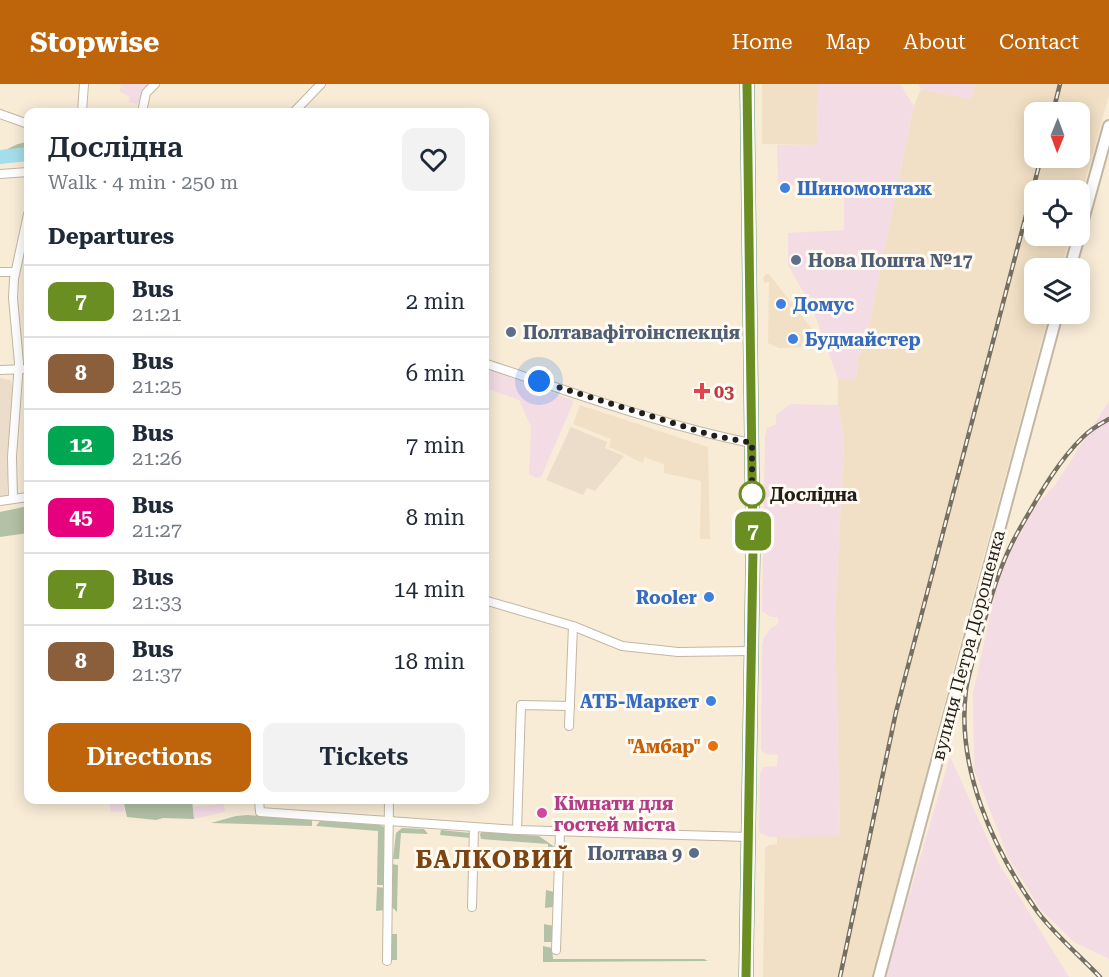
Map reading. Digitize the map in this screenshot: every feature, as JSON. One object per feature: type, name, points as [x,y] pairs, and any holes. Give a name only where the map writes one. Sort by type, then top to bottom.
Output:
[{"type":"main road","points":[[746,977],[752,443],[747,84]]},
{"type":"street","points":[[82,108],[84,84]]},
{"type":"street","points":[[143,108],[144,98],[154,84]]},
{"type":"street","points":[[298,108],[321,84]]},
{"type":"street","points":[[0,114],[24,122]]},
{"type":"street","points":[[1090,195],[1109,126]]},
{"type":"street","points":[[0,174],[24,172]]},
{"type":"street","points":[[13,499],[13,434],[19,369],[13,298],[14,273],[24,231]]},
{"type":"street","points":[[0,272],[14,273]]},
{"type":"street","name":"вулиця Петра Дорошенка","points":[[879,977],[1054,324]]},
{"type":"street","points":[[489,365],[711,435],[752,443]]},
{"type":"street","points":[[0,370],[24,369]]},
{"type":"street","points":[[0,501],[24,498]]},
{"type":"street","points":[[489,601],[573,626],[622,646],[678,652],[751,651]]},
{"type":"street","points":[[569,726],[573,626]]},
{"type":"street","points":[[517,830],[521,705],[570,706]]},
{"type":"street","points":[[259,804],[260,812],[474,828],[748,837]]},
{"type":"street","points":[[387,961],[389,804]]},
{"type":"street","points":[[472,907],[474,828]]},
{"type":"street","points":[[556,950],[560,832]]},
{"type":"shaded area","points":[[119,84],[150,84],[137,104],[129,102],[130,97],[119,91],[121,87]]},
{"type":"shaded area","points":[[762,84],[818,84],[817,145],[762,144]]},
{"type":"shaded area","points":[[818,84],[900,84],[914,106],[864,348],[858,357],[856,379],[838,379],[813,310],[788,265],[788,233],[844,230],[844,186],[778,185],[777,145],[817,145]]},
{"type":"shaded area","points":[[918,84],[976,84],[971,99],[921,89]]},
{"type":"shaded area","points":[[976,84],[1109,84],[1109,95],[1090,163],[1090,102],[1024,102],[1024,168],[1089,168],[1085,180],[1024,180],[1024,246],[1067,246],[1064,258],[1024,258],[1024,324],[1046,324],[951,678],[874,977],[763,977],[765,848],[777,844],[777,837],[840,835],[835,621],[844,441],[838,405],[838,379],[856,379],[858,357],[864,348],[914,106],[921,89],[971,99]]},
{"type":"shaded area","points":[[769,274],[811,328],[818,347],[779,348],[768,343],[769,282],[764,283],[763,278]]},
{"type":"shaded area","points":[[489,369],[574,401],[541,477],[536,478],[529,474],[531,427],[519,400],[489,389]]},
{"type":"shaded area","points":[[0,378],[10,380],[13,388],[7,495],[0,496]]},
{"type":"shaded area","points":[[1109,401],[1109,959],[1074,942],[1041,910],[1008,857],[974,769],[973,693],[997,584],[1012,549],[1034,508],[1055,485]]},
{"type":"shaded area","points":[[790,404],[838,405],[844,441],[835,621],[840,836],[770,837],[761,834],[759,830],[760,774],[763,767],[777,766],[778,755],[765,754],[761,750],[762,646],[764,637],[771,628],[778,624],[778,617],[771,617],[762,611],[765,437],[767,428],[776,424],[776,415]]},
{"type":"shaded area","points":[[580,405],[708,447],[710,539],[700,539],[701,481],[664,473],[664,464],[644,457],[643,463],[609,447],[611,439],[573,424]]},
{"type":"shaded area","points":[[571,427],[607,442],[605,448],[624,456],[595,491],[587,488],[583,495],[546,480]]},
{"type":"shaded area","points":[[950,756],[998,862],[1069,977],[885,977]]},
{"type":"shaded area","points":[[110,804],[123,804],[124,811],[111,812]]},
{"type":"shaded area","points":[[224,804],[225,812],[194,819],[193,806]]},
{"type":"green space","points":[[24,143],[24,157],[0,160],[0,153]]},
{"type":"green space","points":[[24,507],[24,534],[0,537],[0,512]]},
{"type":"green space","points":[[124,804],[192,804],[194,819],[163,818],[156,820],[127,817]]},
{"type":"green space","points":[[248,815],[312,820],[312,826],[211,823]]},
{"type":"green space","points":[[320,821],[384,827],[386,885],[377,885],[378,831],[316,826]]},
{"type":"green space","points":[[402,828],[424,829],[428,834],[401,833],[399,859],[393,859],[396,833]]},
{"type":"green space","points":[[441,830],[470,833],[471,838],[440,835]]},
{"type":"green space","points":[[482,832],[539,836],[556,848],[555,863],[548,863],[548,844],[481,839]]},
{"type":"green space","points":[[392,864],[398,865],[397,912],[391,906],[390,868]]},
{"type":"green space","points":[[377,887],[386,888],[385,910],[376,911]]},
{"type":"green space","points":[[546,890],[554,892],[553,907],[545,908]]},
{"type":"green space","points":[[544,924],[554,926],[552,942],[544,942]]},
{"type":"green space","points":[[390,934],[397,934],[397,960],[390,960]]},
{"type":"green space","points":[[543,946],[552,948],[553,959],[704,959],[708,961],[543,962]]},
{"type":"waterway","points":[[0,157],[24,154]]},
{"type":"railway","points":[[1056,102],[1060,84]]},
{"type":"railway","points":[[840,977],[896,712],[1038,168]]},
{"type":"railway","points":[[1100,977],[1037,911],[1006,861],[981,806],[972,778],[964,719],[966,690],[971,668],[988,606],[1012,542],[1056,469],[1086,434],[1109,419]]},
{"type":"bus line","name":"7","points":[[746,977],[753,550],[747,84]]},
{"type":"place","name":"Шиномонтаж","points":[[785,188]]},
{"type":"place","name":"Нова Пошта №17","points":[[796,260]]},
{"type":"place","name":"Домус","points":[[781,304]]},
{"type":"place","name":"Полтавафітоінспекція","points":[[511,332]]},
{"type":"place","name":"Будмайстер","points":[[793,339]]},
{"type":"place","name":"03","points":[[702,391]]},
{"type":"place","name":"Дослідна","points":[[752,494]]},
{"type":"place","name":"Rooler","points":[[709,597]]},
{"type":"place","name":"АТБ-Маркет","points":[[711,701]]},
{"type":"place","name":"\"Амбар\"","points":[[713,746]]},
{"type":"place","name":"Кімнати для гостей міста","points":[[542,813]]},
{"type":"place","name":"Полтава 9","points":[[694,853]]},
{"type":"district","name":"БАЛКОВИЙ","points":[[495,860]]},
{"type":"route","points":[[539,381],[711,435],[752,443],[752,494]]}]
